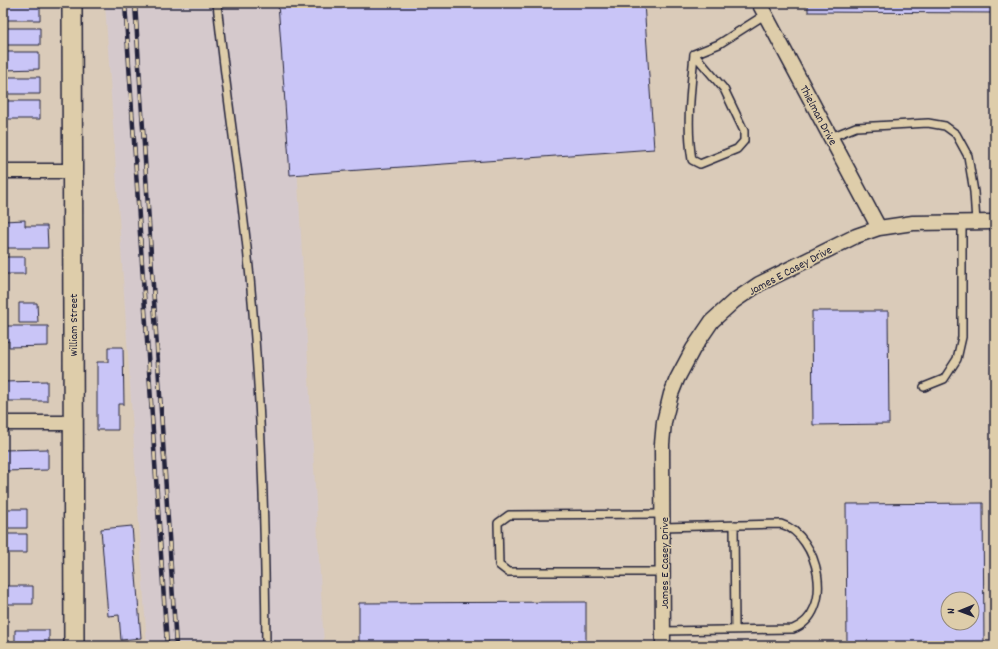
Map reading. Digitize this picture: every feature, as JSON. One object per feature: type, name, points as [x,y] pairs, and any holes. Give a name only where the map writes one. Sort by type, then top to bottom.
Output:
[{"type":"main road","name":"William Street","points":[[72,3],[74,646]]},
{"type":"street","name":"Thielman Drive","points":[[762,9],[879,228]]},
{"type":"street","points":[[3,171],[72,171]]},
{"type":"street","name":"James E Casey Drive","points":[[664,646],[662,444],[664,422],[671,394],[677,379],[693,349],[712,321],[734,301],[759,284],[856,236],[879,228],[913,223],[995,222]]},
{"type":"street","points":[[3,423],[73,423]]},
{"type":"lane","points":[[217,3],[223,63],[247,247],[258,378],[265,525],[266,646]]},
{"type":"lane","points":[[694,54],[719,44],[762,9]]},
{"type":"lane","points":[[694,54],[724,90],[744,131],[744,141],[737,148],[700,164],[692,160],[689,144],[694,54]]},
{"type":"lane","points":[[831,137],[856,127],[928,123],[945,126],[956,134],[968,156],[974,192],[969,222],[962,337],[957,358],[944,379],[924,387]]},
{"type":"lane","points":[[664,572],[508,572],[499,565],[498,523],[509,515],[663,521],[734,526],[781,524],[788,526],[797,534],[811,554],[819,582],[818,597],[813,611],[806,622],[800,627],[793,629],[664,631]]},
{"type":"lane","points":[[734,526],[734,630]]},
{"type":"shaded area","points":[[105,3],[288,3],[324,646],[147,646]]},
{"type":"building","points":[[3,3],[40,3],[40,20],[3,20]]},
{"type":"building","points":[[278,3],[644,3],[654,149],[290,175]]},
{"type":"building","points":[[808,3],[995,3],[995,13],[808,12]]},
{"type":"building","points":[[3,28],[40,28],[40,45],[3,45]]},
{"type":"building","points":[[3,52],[39,52],[39,69],[3,70]]},
{"type":"building","points":[[3,77],[40,77],[40,94],[3,94]]},
{"type":"building","points":[[3,101],[40,101],[40,119],[3,119]]},
{"type":"building","points":[[25,220],[25,226],[47,226],[48,248],[3,248],[3,221]]},
{"type":"building","points":[[3,257],[25,257],[25,274],[3,274]]},
{"type":"building","points":[[19,303],[37,303],[38,323],[19,323]]},
{"type":"building","points":[[812,311],[888,311],[889,424],[813,425]]},
{"type":"building","points":[[3,326],[48,326],[48,346],[9,347],[9,341],[3,342]]},
{"type":"building","points":[[108,347],[123,347],[124,404],[118,404],[118,430],[97,430],[97,362],[108,362]]},
{"type":"building","points":[[47,381],[47,401],[3,401],[3,382]]},
{"type":"building","points":[[48,449],[48,470],[3,471],[3,450]]},
{"type":"building","points":[[983,503],[984,646],[847,646],[846,504]]},
{"type":"building","points":[[3,509],[27,509],[27,528],[3,528]]},
{"type":"building","points":[[132,526],[141,638],[121,640],[119,615],[108,616],[101,529]]},
{"type":"building","points":[[3,534],[27,534],[27,553],[3,553]]},
{"type":"building","points":[[3,586],[33,586],[33,604],[3,604]]},
{"type":"building","points":[[586,602],[586,646],[359,646],[359,603]]},
{"type":"building","points":[[15,630],[49,630],[49,646],[15,646]]},
{"type":"railway","points":[[125,3],[167,646]]},
{"type":"railway","points":[[135,3],[176,646]]}]
